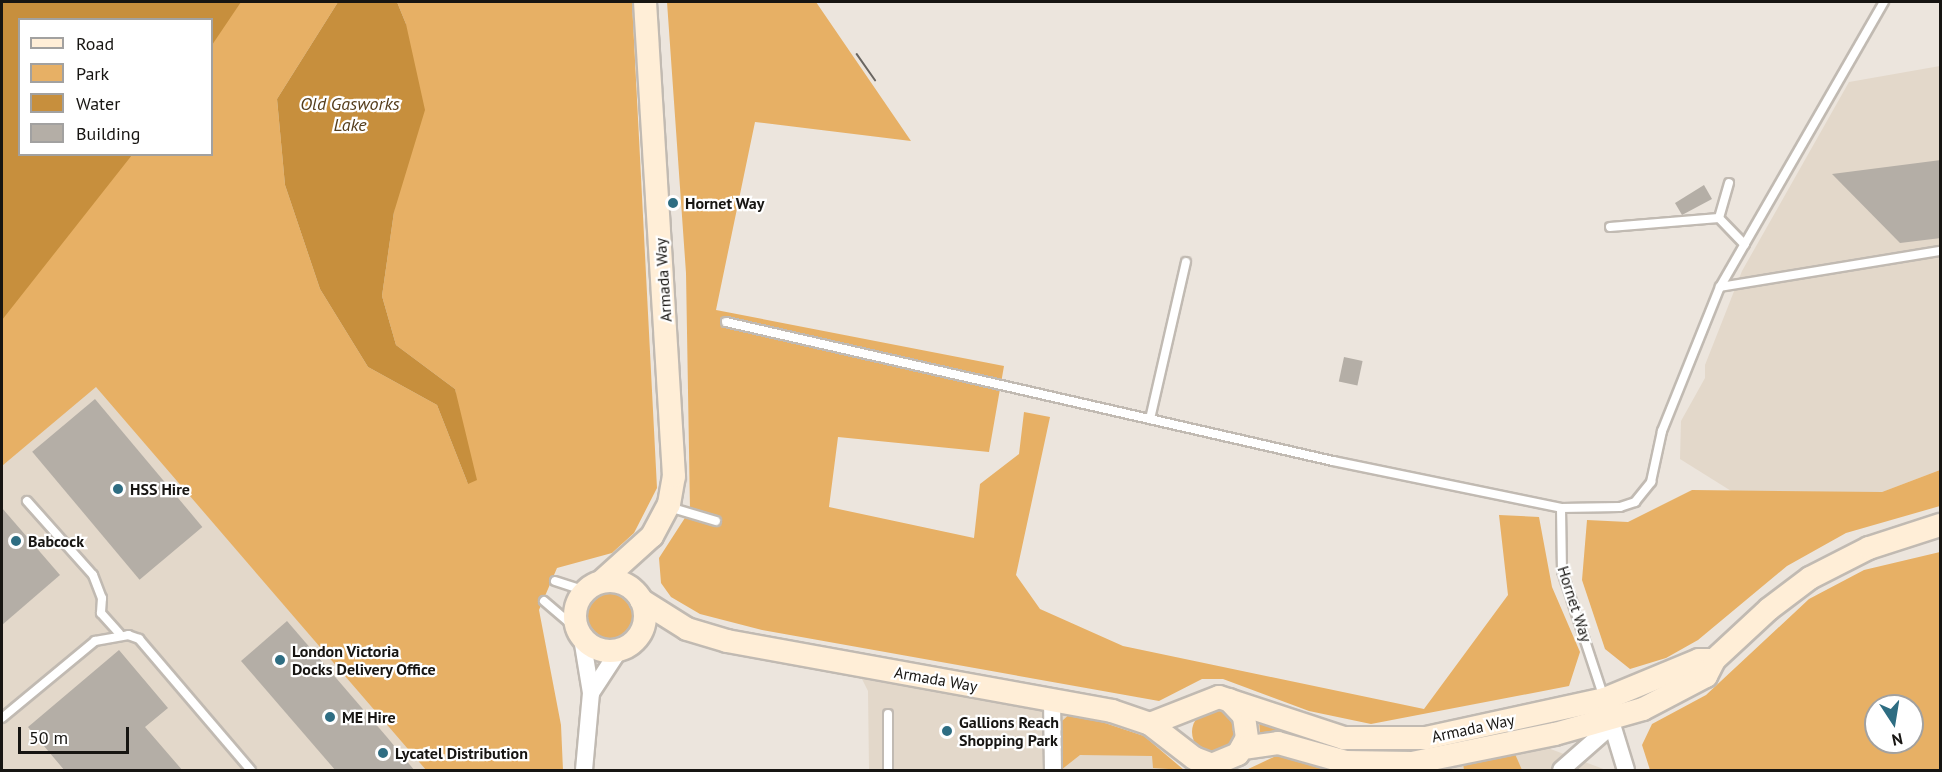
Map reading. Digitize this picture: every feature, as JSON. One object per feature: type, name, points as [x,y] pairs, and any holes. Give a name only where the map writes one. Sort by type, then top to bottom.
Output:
[{"type":"street","name":"Armada Way","points":[[594,586],[642,550],[668,507],[674,463],[645,2]]},
{"type":"street","name":"Armada Way","points":[[594,586],[621,582],[687,629],[727,642],[1052,699],[1150,724],[1193,759],[1212,765],[1278,743],[1346,762],[1389,765],[1608,715],[1668,698],[1706,676],[1714,660],[1810,578],[1869,548],[1941,525]]},
{"type":"street","name":"Armada Way","points":[[638,636],[645,618],[639,597],[642,550]]},
{"type":"street","points":[[584,771],[591,693],[576,605],[594,586]]},
{"type":"street","name":"Armada Way","points":[[619,650],[638,636],[687,629]]},
{"type":"street","points":[[580,634],[599,648],[619,650],[591,693]]},
{"type":"street","name":"Armada Way","points":[[1150,724],[1208,698],[1228,700],[1322,733],[1390,741],[1608,715]]},
{"type":"street","points":[[1052,699],[1053,771]]},
{"type":"street","points":[[1228,700],[1244,716],[1237,758]]},
{"type":"street","points":[[1190,707],[1182,719],[1193,759]]},
{"type":"street","points":[[1561,771],[1608,715]]},
{"type":"street","name":"Hornet Way","points":[[1608,715],[1626,771]]},
{"type":"lane","points":[[726,322],[1150,419],[1561,508],[1620,507],[1645,491],[1662,431],[1720,287],[1884,2]]},
{"type":"lane","points":[[1719,218],[1729,183]]},
{"type":"lane","points":[[1719,218],[1745,245]]},
{"type":"lane","points":[[1610,227],[1719,218]]},
{"type":"lane","points":[[1720,287],[1941,251]]},
{"type":"lane","points":[[1150,419],[1186,262]]},
{"type":"lane","points":[[27,501],[93,575],[102,598],[101,613],[119,633],[139,639],[251,771]]},
{"type":"lane","points":[[668,507],[716,521]]},
{"type":"lane","name":"Hornet Way","points":[[1561,508],[1562,572],[1608,715]]},
{"type":"lane","points":[[555,581],[594,586]]},
{"type":"lane","points":[[544,601],[580,634]]},
{"type":"lane","points":[[2,718],[95,641],[119,633]]},
{"type":"lane","points":[[888,714],[888,771]]},
{"type":"shaded area","points":[[1940,66],[1940,470],[1882,492],[1736,494],[1680,459],[1681,421],[1705,378],[1705,365],[1742,271],[1849,82]]},
{"type":"shaded area","points":[[96,386],[426,770],[2,770],[2,466]]},
{"type":"shaded area","name":"Gallions Reach Shopping Park","points":[[862,679],[1072,715],[1183,770],[869,770],[868,691]]},
{"type":"shaded area","points":[[1548,748],[1606,770],[1421,770],[1515,754]]},
{"type":"green space","points":[[2,2],[338,2],[277,99],[285,185],[320,289],[368,367],[437,405],[468,484],[455,389],[396,345],[382,296],[394,212],[406,24],[397,2],[632,2],[657,488],[634,533],[612,553],[557,568],[539,610],[561,725],[563,770],[426,770],[96,387],[2,466]]},
{"type":"green space","points":[[667,2],[816,2],[911,141],[755,122],[716,310],[1004,366],[989,452],[838,437],[829,507],[974,538],[980,484],[1019,454],[1024,412],[1050,417],[1016,575],[1040,609],[1123,646],[1424,709],[1508,595],[1499,515],[1539,517],[1552,587],[1580,652],[1569,686],[1371,724],[1309,711],[1223,679],[1202,679],[1159,701],[762,630],[700,614],[671,597],[661,583],[659,558],[690,510],[686,273]]},
{"type":"green space","points":[[1940,470],[1940,506],[1846,533],[1787,566],[1698,640],[1666,658],[1630,669],[1605,649],[1582,580],[1587,520],[1628,522],[1692,490],[1882,492]]},
{"type":"green space","points":[[1940,552],[1940,770],[1650,770],[1642,745],[1652,724],[1706,695],[1809,599],[1864,570]]},
{"type":"green space","points":[[604,591],[614,591],[627,598],[634,611],[634,621],[627,634],[614,641],[604,641],[595,637],[588,630],[584,621],[584,611],[588,602],[595,595]]},
{"type":"green space","points":[[1214,710],[1223,711],[1230,716],[1235,723],[1235,741],[1230,748],[1223,753],[1214,754],[1205,753],[1198,748],[1193,741],[1192,732],[1193,723],[1198,716],[1205,711]]},
{"type":"green space","points":[[1072,712],[1144,736],[1184,770],[1153,768],[1152,756],[1080,755],[1061,770],[1062,721]]},
{"type":"green space","points":[[1259,720],[1387,750],[1547,720],[1548,726],[1417,754],[1375,756],[1260,736]]},
{"type":"green space","points":[[1515,754],[1522,770],[1464,770],[1463,763]]},
{"type":"green space","points":[[1276,756],[1286,757],[1326,770],[1246,770]]},
{"type":"water","points":[[2,2],[241,2],[213,44],[213,18],[18,18],[18,156],[131,156],[2,320]]},
{"type":"water","name":"Old Gasworks Lake","points":[[338,2],[397,2],[406,24],[425,110],[394,212],[382,296],[396,345],[455,389],[477,480],[468,484],[437,405],[368,367],[320,289],[285,185],[277,99]]},
{"type":"building","points":[[1941,160],[1941,238],[1900,243],[1832,174]]},
{"type":"building","points":[[1704,185],[1712,199],[1682,215],[1675,203]]},
{"type":"building","points":[[1344,357],[1363,361],[1357,385],[1339,381]]},
{"type":"building","name":"HSS Hire","points":[[95,399],[202,527],[140,580],[32,452]]},
{"type":"building","name":"Babcock","points":[[2,508],[60,575],[2,625]]},
{"type":"building","points":[[287,621],[415,771],[336,771],[241,661]]},
{"type":"building","points":[[119,650],[168,708],[145,727],[183,771],[65,771],[28,727]]},
{"type":"tram line","points":[[857,54],[875,80]]},
{"type":"place","name":"Hornet Way","points":[[673,203]]},
{"type":"place","name":"HSS Hire","points":[[118,489]]},
{"type":"place","name":"Babcock","points":[[16,541]]},
{"type":"place","name":"London Victoria Docks Delivery Office","points":[[280,660]]},
{"type":"place","name":"ME Hire","points":[[330,717]]},
{"type":"place","name":"Gallions Reach Shopping Park","points":[[947,731]]},
{"type":"place","name":"Lycatel Distribution","points":[[383,753]]}]
